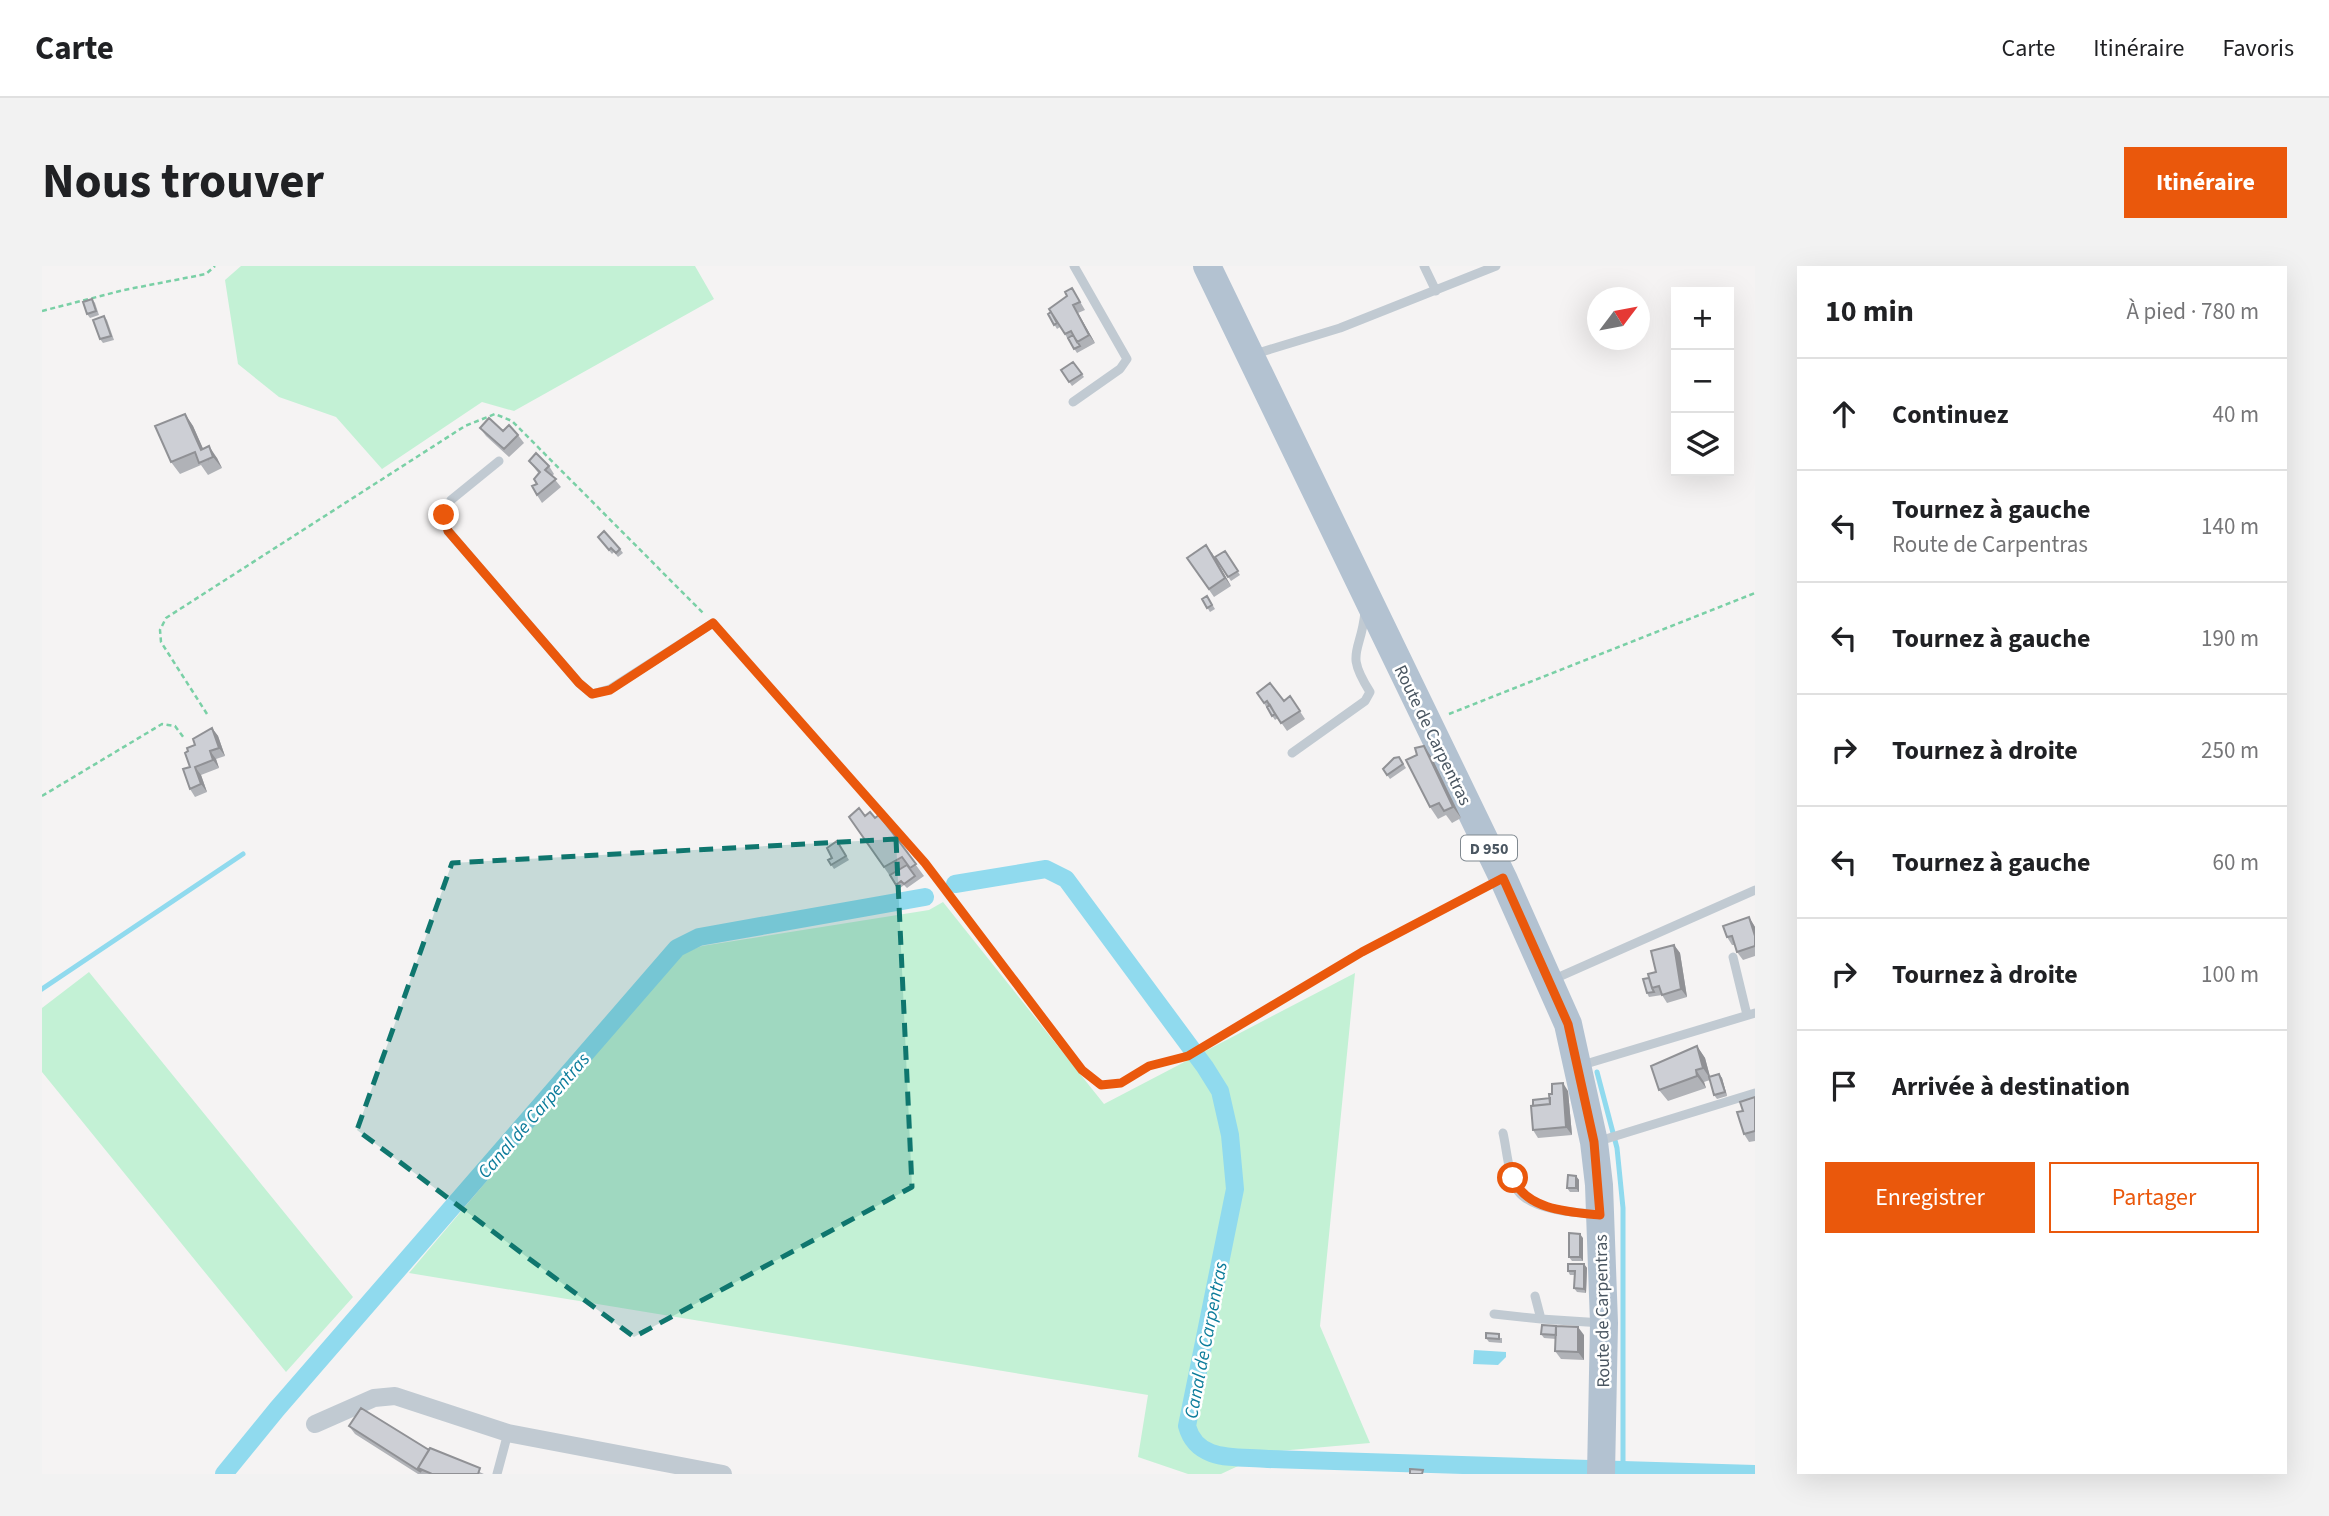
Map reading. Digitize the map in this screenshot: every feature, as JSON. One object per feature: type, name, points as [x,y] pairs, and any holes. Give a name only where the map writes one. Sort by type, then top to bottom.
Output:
[{"type":"main road","name":"Route de Carpentras","points":[[1207,266],[1503,878],[1568,1024],[1594,1142],[1600,1215],[1604,1323],[1601,1474]]},
{"type":"street","points":[[315,1424],[374,1398],[396,1396],[416,1400],[508,1433],[723,1474]]},
{"type":"lane","points":[[1073,402],[1120,369],[1127,359],[1074,266]]},
{"type":"lane","points":[[1424,266],[1436,291]]},
{"type":"lane","points":[[1250,355],[1340,328],[1496,266]]},
{"type":"lane","points":[[499,461],[451,500],[444,515],[448,531],[579,683],[592,694],[610,690],[713,623]]},
{"type":"lane","points":[[1292,752],[1365,701],[1370,692],[1355,668],[1355,651],[1363,632],[1366,596]]},
{"type":"lane","points":[[1550,981],[1755,890]]},
{"type":"lane","points":[[1579,1066],[1751,1014],[1733,957]]},
{"type":"lane","points":[[1594,1142],[1755,1093]]},
{"type":"lane","points":[[1503,1133],[1519,1192],[1531,1201],[1554,1208],[1600,1215]]},
{"type":"lane","points":[[1535,1296],[1541,1319]]},
{"type":"lane","points":[[1493,1314],[1604,1323]]},
{"type":"lane","points":[[497,1474],[508,1433]]},
{"type":"path","points":[[42,311],[124,290],[206,274],[215,266]]},
{"type":"path","points":[[207,713],[161,642],[160,630],[166,618],[465,426],[495,414],[512,421],[713,623],[925,863],[1082,1070],[1101,1085],[1121,1083],[1149,1066],[1188,1056],[1362,952],[1503,878]]},
{"type":"path","points":[[1427,722],[1755,593]]},
{"type":"path","points":[[42,796],[162,724],[174,726],[184,738]]},
{"type":"highlighted area","points":[[896,839],[912,1187],[634,1337],[357,1130],[452,863]]},
{"type":"green space","points":[[241,266],[695,266],[714,299],[514,411],[482,402],[382,469],[336,417],[279,397],[238,364],[225,280]]},
{"type":"green space","points":[[943,902],[1104,1104],[1355,973],[1320,1326],[1370,1443],[1268,1452],[1221,1474],[1188,1474],[1138,1457],[1148,1395],[409,1273],[678,955],[702,946],[929,910]]},
{"type":"green space","points":[[89,972],[353,1297],[286,1372],[42,1072],[42,1008]]},
{"type":"water","points":[[1474,1350],[1506,1352],[1506,1357],[1498,1365],[1473,1364]]},
{"type":"building","points":[[1072,288],[1080,302],[1073,305],[1089,335],[1077,342],[1071,331],[1065,334],[1049,309],[1067,296],[1065,292]]},
{"type":"building","points":[[92,299],[96,311],[87,314],[83,302]]},
{"type":"building","points":[[1051,312],[1057,323],[1054,325],[1048,314]]},
{"type":"building","points":[[104,316],[111,336],[100,339],[93,320]]},
{"type":"building","points":[[1073,335],[1080,346],[1074,349],[1068,338]]},
{"type":"building","points":[[1073,362],[1082,374],[1069,382],[1061,370]]},
{"type":"building","points":[[185,414],[201,450],[209,446],[213,457],[199,463],[195,452],[171,462],[155,426]]},
{"type":"building","points":[[489,418],[503,431],[509,425],[518,435],[504,449],[480,428]]},
{"type":"building","points":[[536,453],[549,466],[545,470],[556,479],[537,495],[532,486],[537,484],[534,479],[540,472],[529,461]]},
{"type":"building","points":[[604,531],[620,549],[616,553],[611,548],[609,550],[598,537]]},
{"type":"building","points":[[1206,545],[1225,578],[1209,589],[1187,558]]},
{"type":"building","points":[[1225,551],[1238,571],[1228,577],[1215,557]]},
{"type":"building","points":[[1207,596],[1212,605],[1207,608],[1202,599]]},
{"type":"building","points":[[1270,683],[1284,701],[1290,696],[1300,711],[1281,723],[1267,701],[1264,703],[1257,693]]},
{"type":"building","points":[[1270,705],[1275,714],[1272,716],[1267,707]]},
{"type":"building","points":[[212,728],[219,748],[210,751],[213,760],[195,767],[201,784],[190,789],[183,769],[190,767],[185,753],[187,748],[195,745],[193,739]]},
{"type":"building","points":[[1424,746],[1453,807],[1444,811],[1439,803],[1430,807],[1406,760],[1417,755],[1415,748]]},
{"type":"building","points":[[1399,757],[1403,764],[1387,775],[1383,769],[1394,758]]},
{"type":"building","points":[[859,808],[865,816],[870,812],[875,818],[879,815],[916,864],[910,868],[902,857],[884,867],[849,817]]},
{"type":"building","points":[[837,841],[846,856],[831,865],[828,860],[832,858],[827,848]]},
{"type":"building","points":[[907,865],[915,876],[904,884],[901,881],[896,885],[890,875]]},
{"type":"building","points":[[1749,917],[1755,946],[1737,952],[1732,936],[1727,937],[1723,926]]},
{"type":"building","points":[[1674,945],[1681,989],[1662,995],[1659,986],[1652,988],[1648,974],[1656,972],[1651,951]]},
{"type":"building","points":[[1649,978],[1654,992],[1647,993],[1643,979]]},
{"type":"building","points":[[1697,1046],[1703,1068],[1696,1070],[1697,1076],[1659,1090],[1651,1066]]},
{"type":"building","points":[[1719,1074],[1725,1092],[1714,1095],[1709,1077]]},
{"type":"building","points":[[1563,1083],[1566,1127],[1533,1130],[1531,1106],[1550,1104],[1552,1084]]},
{"type":"building","points":[[1755,1097],[1755,1131],[1744,1134],[1737,1112],[1743,1111],[1740,1102]]},
{"type":"building","points":[[1550,1098],[1550,1104],[1533,1106],[1533,1100]]},
{"type":"building","points":[[1568,1175],[1576,1176],[1576,1188],[1567,1188]]},
{"type":"building","points":[[1569,1233],[1580,1234],[1580,1257],[1569,1257]]},
{"type":"building","points":[[1568,1264],[1584,1264],[1584,1289],[1574,1288],[1575,1271],[1568,1271]]},
{"type":"building","points":[[1542,1325],[1556,1326],[1556,1335],[1541,1334]]},
{"type":"building","points":[[1556,1326],[1578,1327],[1578,1352],[1555,1351]]},
{"type":"building","points":[[1486,1333],[1499,1334],[1499,1339],[1486,1338]]},
{"type":"building","points":[[361,1408],[429,1450],[418,1468],[421,1472],[349,1426]]},
{"type":"building","points":[[430,1448],[480,1468],[478,1474],[432,1474],[418,1468]]},
{"type":"building","points":[[1410,1469],[1423,1470],[1422,1474],[1410,1474]]},
{"type":"waterway","points":[[42,989],[243,854]]},
{"type":"waterway","name":"Canal de Carpentras","points":[[955,884],[1046,869],[1066,879],[1220,1091],[1230,1135],[1235,1189],[1187,1426],[1199,1446],[1219,1455],[1243,1458],[1755,1474]]},
{"type":"waterway","name":"Canal de Carpentras","points":[[224,1474],[277,1409],[677,948],[699,937],[925,897]]},
{"type":"waterway","points":[[1597,1072],[1617,1148],[1623,1208],[1623,1474]]},
{"type":"route","points":[[444,515],[448,531],[579,683],[592,694],[610,690],[713,623],[730,639],[925,863],[1082,1070],[1101,1085],[1121,1083],[1157,1062],[1188,1056],[1362,952],[1503,878],[1568,1024],[1594,1142],[1600,1215],[1554,1208],[1531,1201],[1519,1192],[1513,1178]]}]
